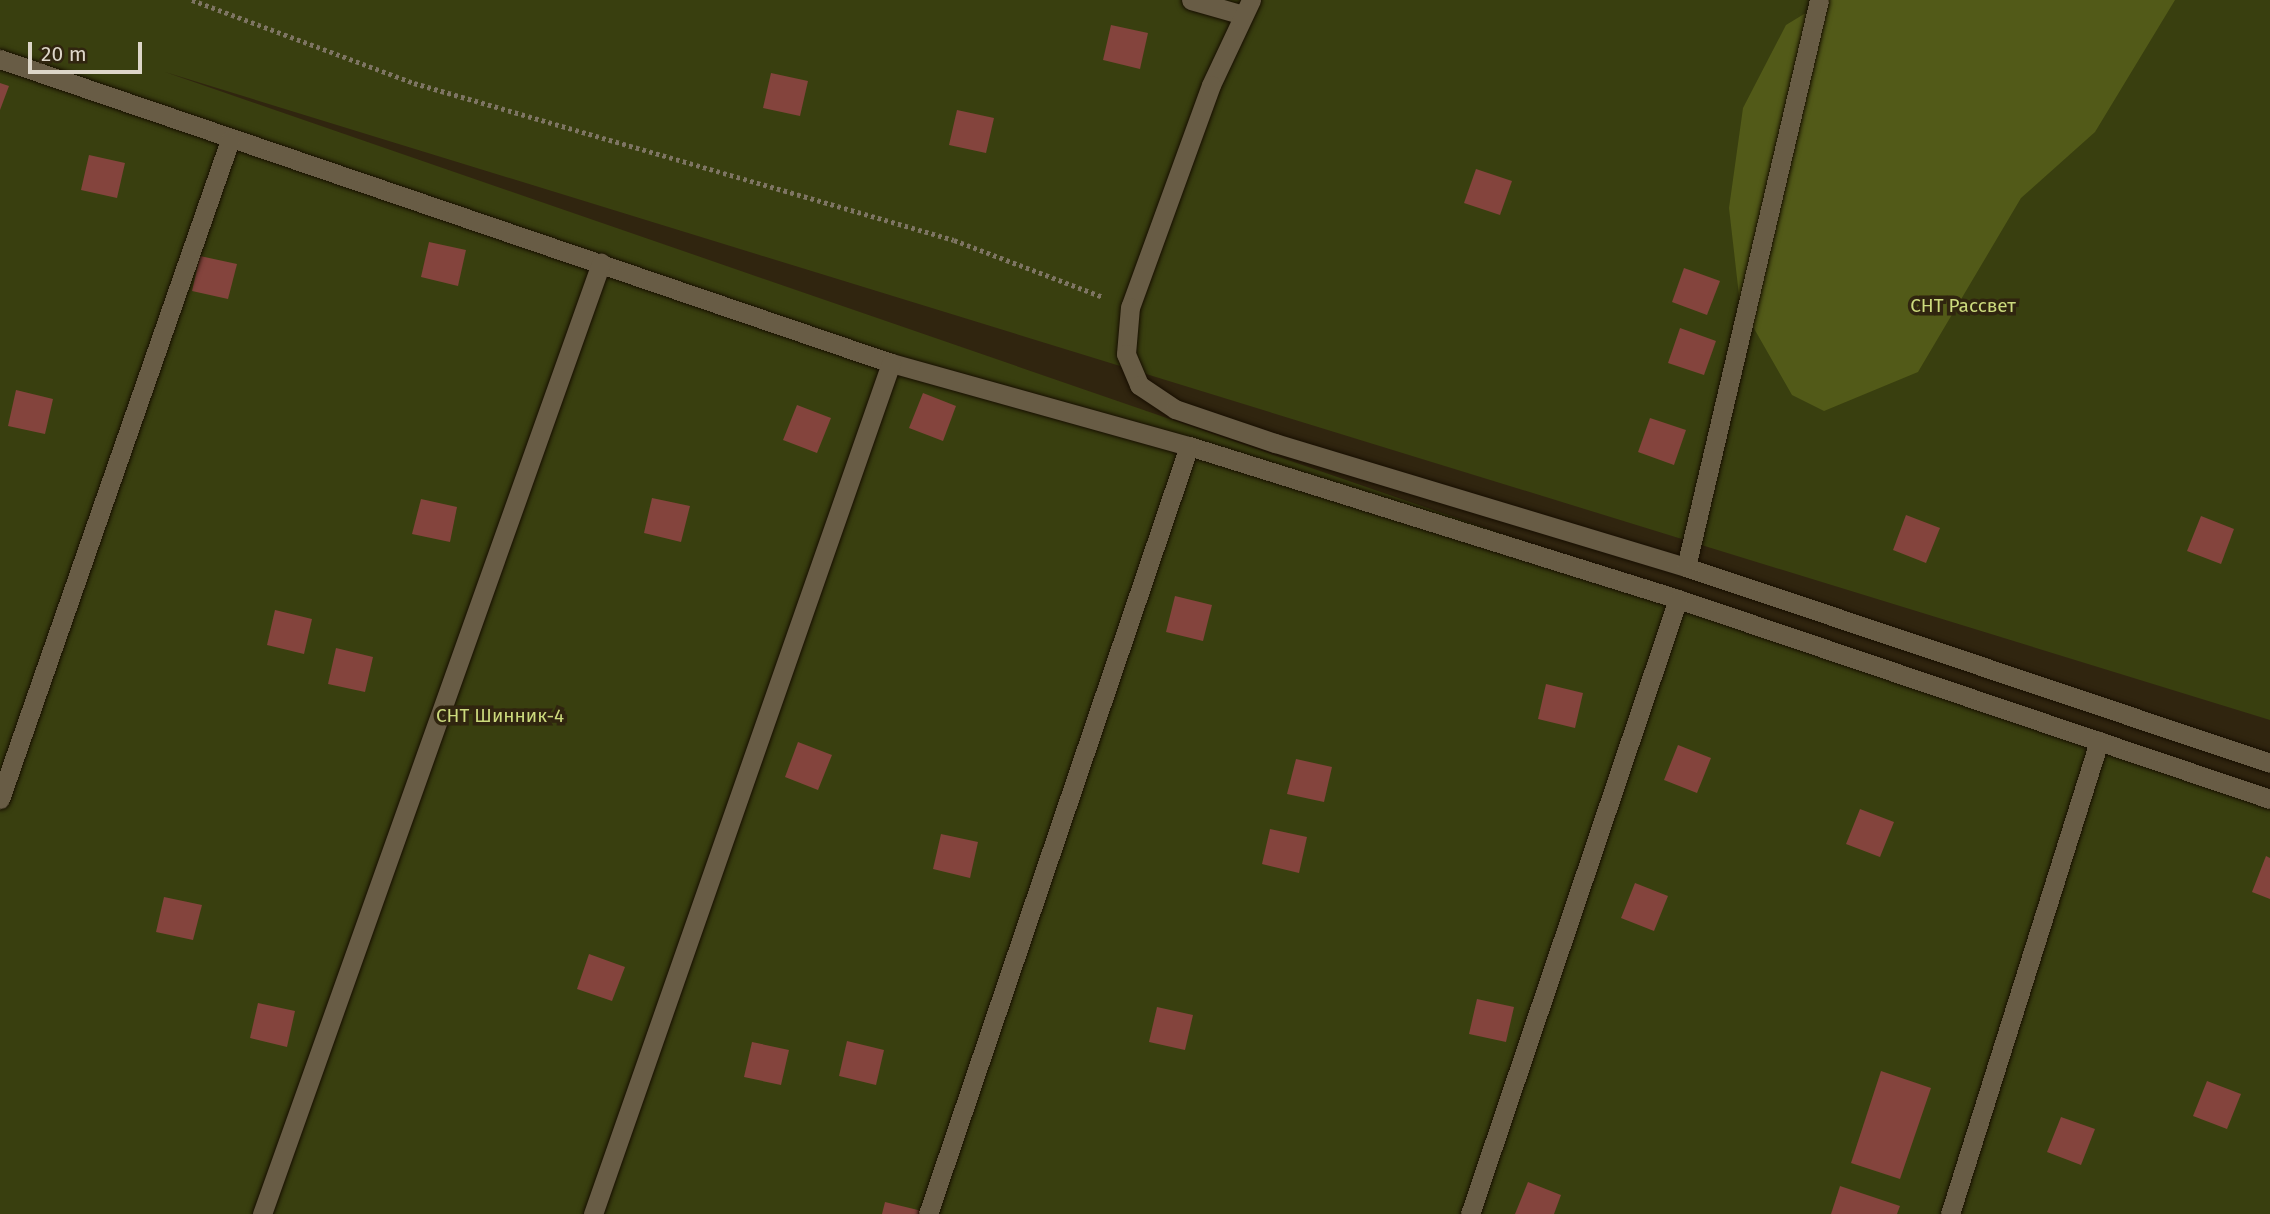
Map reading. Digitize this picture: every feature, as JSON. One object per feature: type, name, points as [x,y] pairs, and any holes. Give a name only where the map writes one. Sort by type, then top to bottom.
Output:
[{"type":"lane","points":[[1191,0],[1247,7],[1211,85],[1130,307],[1126,354],[1139,385],[1175,409],[1686,567],[2270,763]]},
{"type":"lane","points":[[1686,567],[1819,0]]},
{"type":"lane","points":[[0,59],[230,140],[891,363],[1189,446],[1678,599],[2270,799]]},
{"type":"lane","points":[[0,799],[230,140]]},
{"type":"lane","points":[[262,1214],[601,263]]},
{"type":"lane","points":[[593,1214],[891,363]]},
{"type":"lane","points":[[928,1214],[1189,446]]},
{"type":"lane","points":[[1470,1214],[1678,599]]},
{"type":"lane","points":[[1950,1214],[2099,741]]},
{"type":"path","points":[[192,0],[414,83],[954,240],[1130,307]]},
{"type":"green space","name":"СНТ Шинник-4","points":[[0,0],[2270,0],[2270,720],[165,72],[2270,799],[2270,1214],[0,1214]]},
{"type":"green space","points":[[1827,0],[2175,0],[2095,132],[2021,198],[1918,372],[1824,411],[1792,395],[1740,304],[1729,208],[1743,108],[1786,25]]},
{"type":"building","points":[[1111,25],[1148,33],[1140,69],[1103,60]]},
{"type":"building","points":[[771,73],[808,81],[800,116],[763,108]]},
{"type":"building","points":[[0,83],[9,86],[0,110]]},
{"type":"building","points":[[957,110],[994,118],[986,153],[949,145]]},
{"type":"building","points":[[89,155],[125,163],[117,198],[81,190]]},
{"type":"building","points":[[1476,169],[1512,181],[1500,215],[1464,203]]},
{"type":"building","points":[[429,242],[466,250],[458,286],[421,277]]},
{"type":"building","points":[[200,256],[237,264],[228,299],[192,291]]},
{"type":"building","points":[[1684,268],[1720,281],[1707,315],[1672,302]]},
{"type":"building","points":[[1680,328],[1716,341],[1704,375],[1668,363]]},
{"type":"building","points":[[16,390],[53,399],[45,434],[8,426]]},
{"type":"building","points":[[923,393],[956,406],[943,441],[909,428]]},
{"type":"building","points":[[797,405],[831,418],[817,453],[783,440]]},
{"type":"building","points":[[1650,418],[1686,430],[1674,465],[1638,452]]},
{"type":"building","points":[[652,498],[690,506],[681,542],[644,533]]},
{"type":"building","points":[[421,499],[457,507],[450,542],[412,534]]},
{"type":"building","points":[[1906,515],[1940,528],[1926,563],[1893,550]]},
{"type":"building","points":[[2201,516],[2234,529],[2221,564],[2187,551]]},
{"type":"building","points":[[1175,596],[1212,605],[1203,641],[1166,632]]},
{"type":"building","points":[[275,610],[312,619],[304,654],[267,645]]},
{"type":"building","points":[[336,648],[373,657],[365,692],[328,684]]},
{"type":"building","points":[[1546,684],[1583,693],[1575,728],[1538,719]]},
{"type":"building","points":[[798,742],[832,755],[818,790],[785,777]]},
{"type":"building","points":[[1678,745],[1711,758],[1697,793],[1664,780]]},
{"type":"building","points":[[1296,759],[1332,767],[1324,802],[1287,794]]},
{"type":"building","points":[[1860,809],[1894,822],[1880,857],[1846,844]]},
{"type":"building","points":[[1270,829],[1307,837],[1299,873],[1262,864]]},
{"type":"building","points":[[941,834],[978,842],[970,878],[933,869]]},
{"type":"building","points":[[2266,856],[2270,858],[2270,899],[2252,892]]},
{"type":"building","points":[[1635,883],[1668,896],[1654,931],[1621,918]]},
{"type":"building","points":[[164,897],[202,905],[193,940],[156,932]]},
{"type":"building","points":[[589,954],[625,967],[612,1001],[577,989]]},
{"type":"building","points":[[1477,999],[1514,1007],[1506,1042],[1469,1034]]},
{"type":"building","points":[[258,1003],[295,1011],[287,1047],[250,1038]]},
{"type":"building","points":[[1157,1007],[1193,1015],[1185,1050],[1149,1042]]},
{"type":"building","points":[[847,1041],[884,1050],[876,1085],[839,1076]]},
{"type":"building","points":[[752,1042],[789,1050],[781,1085],[744,1077]]},
{"type":"building","points":[[1881,1071],[1931,1088],[1900,1179],[1851,1163]]},
{"type":"building","points":[[2207,1081],[2241,1094],[2227,1129],[2193,1116]]},
{"type":"building","points":[[2061,1117],[2095,1129],[2081,1165],[2047,1152]]},
{"type":"building","points":[[1528,1182],[1561,1195],[1554,1214],[1515,1214]]},
{"type":"building","points":[[1840,1186],[1900,1206],[1897,1214],[1831,1214]]},
{"type":"building","points":[[885,1202],[922,1211],[921,1214],[882,1214]]},
{"type":"park label","name":"СНТ Рассвет","points":[[1963,306]]}]
